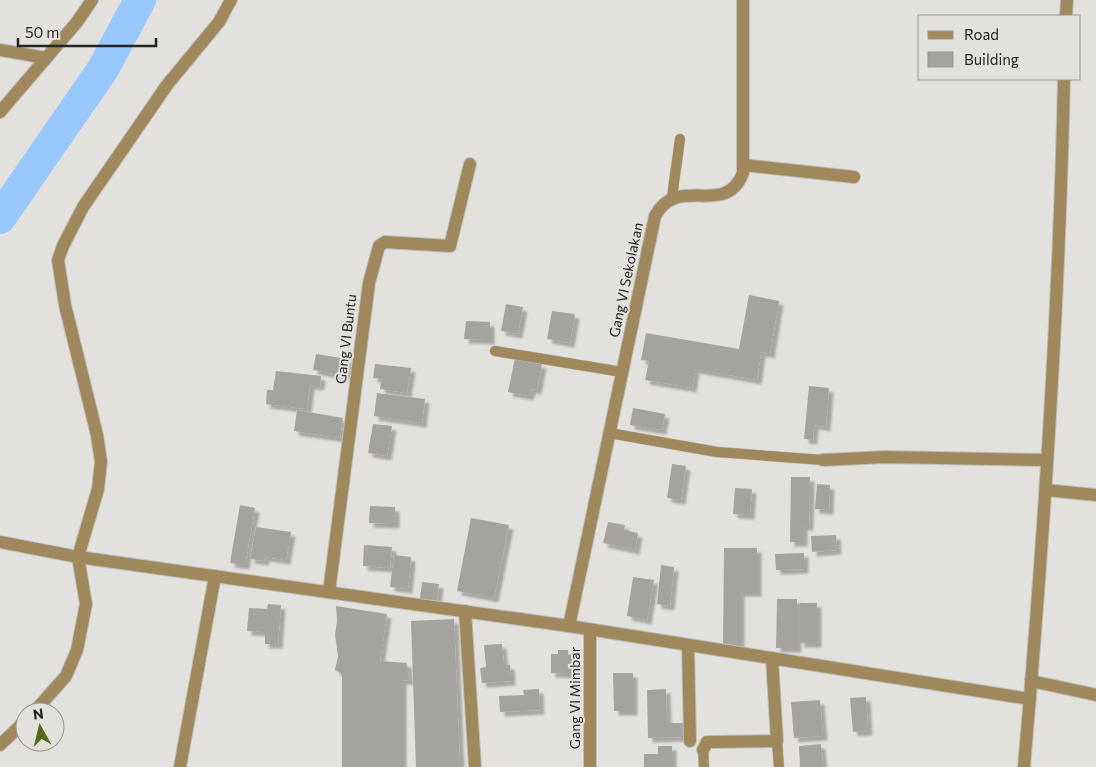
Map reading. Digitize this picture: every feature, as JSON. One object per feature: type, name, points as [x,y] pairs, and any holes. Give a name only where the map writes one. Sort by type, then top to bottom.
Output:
[{"type":"street","points":[[0,112],[77,22],[92,0]]},
{"type":"street","points":[[43,702],[66,676],[77,650],[86,604],[78,557],[98,489],[101,462],[97,435],[65,305],[58,260],[62,246],[83,207],[167,85],[219,22],[232,0]]},
{"type":"street","points":[[672,197],[727,194],[738,187],[743,173],[743,0]]},
{"type":"street","points":[[1066,15],[1067,0]]},
{"type":"street","points":[[0,50],[46,58]]},
{"type":"street","points":[[1024,767],[1046,490],[1061,223],[1064,80]]},
{"type":"street","name":"Gang VI Buntu","points":[[329,592],[369,283],[379,246],[385,242],[450,246],[470,164]]},
{"type":"street","points":[[743,166],[854,177]]},
{"type":"street","name":"Gang VI Sekolakan","points":[[569,626],[655,216],[661,204],[672,197]]},
{"type":"street","points":[[823,460],[885,457],[1047,460]]},
{"type":"street","points":[[1046,490],[1096,494]]},
{"type":"street","points":[[0,542],[78,557],[569,626],[1030,699]]},
{"type":"street","points":[[180,767],[215,576]]},
{"type":"street","points":[[465,611],[475,767]]},
{"type":"street","name":"Gang VI Mimbar","points":[[590,630],[590,767]]},
{"type":"street","points":[[688,645],[690,741]]},
{"type":"street","points":[[703,750],[707,742],[778,741],[772,658]]},
{"type":"street","points":[[1031,681],[1096,695]]},
{"type":"street","points":[[0,745],[15,730]]},
{"type":"lane","points":[[672,197],[680,139]]},
{"type":"lane","points":[[495,351],[622,372]]},
{"type":"lane","points":[[609,433],[717,452],[823,460]]},
{"type":"lane","points":[[778,741],[779,767]]},
{"type":"lane","points":[[703,750],[704,767]]},
{"type":"building","points":[[749,295],[779,301],[770,354],[761,352],[757,380],[695,369],[692,388],[645,380],[649,361],[641,360],[646,333],[739,349]]},
{"type":"building","points":[[506,304],[523,307],[518,334],[501,331]]},
{"type":"building","points":[[552,311],[575,314],[570,343],[547,339]]},
{"type":"building","points":[[466,321],[490,322],[490,340],[464,339]]},
{"type":"building","points":[[316,354],[348,359],[345,376],[313,370]]},
{"type":"building","points":[[515,358],[542,364],[537,390],[531,389],[529,396],[508,392]]},
{"type":"building","points":[[375,364],[411,368],[407,393],[380,389],[382,379],[373,378]]},
{"type":"building","points":[[276,371],[321,376],[320,386],[310,385],[307,409],[266,404],[267,390],[273,390]]},
{"type":"building","points":[[809,386],[829,388],[826,427],[814,425],[813,440],[804,439]]},
{"type":"building","points":[[377,393],[425,399],[422,423],[374,416]]},
{"type":"building","points":[[633,408],[665,414],[662,430],[630,425]]},
{"type":"building","points":[[297,410],[343,418],[340,438],[294,431]]},
{"type":"building","points":[[373,424],[392,426],[387,456],[368,453]]},
{"type":"building","points":[[672,464],[686,466],[681,500],[667,498]]},
{"type":"building","points":[[791,477],[810,477],[809,526],[803,526],[803,542],[790,542]]},
{"type":"building","points":[[817,484],[830,485],[829,510],[815,509]]},
{"type":"building","points":[[735,488],[752,489],[750,515],[733,514]]},
{"type":"building","points":[[240,505],[255,508],[245,565],[230,563]]},
{"type":"building","points":[[370,506],[395,507],[395,524],[369,523]]},
{"type":"building","points":[[471,518],[509,525],[494,598],[457,591]]},
{"type":"building","points":[[608,522],[625,525],[624,530],[638,533],[635,550],[603,543]]},
{"type":"building","points":[[256,527],[291,532],[286,560],[265,557],[264,561],[250,559]]},
{"type":"building","points":[[836,535],[837,550],[812,552],[811,536]]},
{"type":"building","points":[[364,545],[392,547],[390,568],[363,566]]},
{"type":"building","points":[[724,548],[757,548],[757,592],[740,592],[740,645],[723,645]]},
{"type":"building","points":[[804,553],[804,569],[776,570],[775,554]]},
{"type":"building","points":[[394,555],[411,557],[408,589],[390,587]]},
{"type":"building","points":[[661,565],[674,567],[670,606],[657,604]]},
{"type":"building","points":[[633,577],[654,580],[647,620],[627,616]]},
{"type":"building","points":[[422,582],[439,584],[437,601],[420,599]]},
{"type":"building","points":[[777,599],[797,599],[797,648],[776,648]]},
{"type":"building","points":[[800,603],[817,603],[817,643],[800,643]]},
{"type":"building","points":[[268,604],[281,605],[278,644],[265,644],[265,632],[247,631],[249,608],[267,609]]},
{"type":"building","points":[[336,606],[387,614],[380,661],[407,663],[409,681],[402,680],[402,767],[342,767],[342,674],[335,670],[338,656],[335,635],[337,621]]},
{"type":"building","points":[[454,619],[460,767],[416,767],[411,621]]},
{"type":"building","points":[[502,644],[504,665],[510,665],[511,681],[482,683],[480,668],[486,667],[484,645]]},
{"type":"building","points":[[558,650],[568,650],[568,655],[575,655],[575,674],[551,673],[551,654],[558,654]]},
{"type":"building","points":[[613,673],[633,673],[633,711],[614,711]]},
{"type":"building","points":[[539,689],[540,710],[500,712],[499,696],[524,695],[523,690]]},
{"type":"building","points":[[666,689],[667,723],[683,723],[683,737],[648,738],[647,690]]},
{"type":"building","points":[[866,697],[868,731],[853,732],[850,698]]},
{"type":"building","points":[[820,700],[823,736],[794,738],[791,702]]},
{"type":"building","points":[[821,744],[823,767],[800,767],[799,746]]},
{"type":"building","points":[[658,746],[672,746],[672,767],[644,767],[644,754],[658,754]]},
{"type":"waterway","points":[[0,218],[103,69],[140,0]]}]
